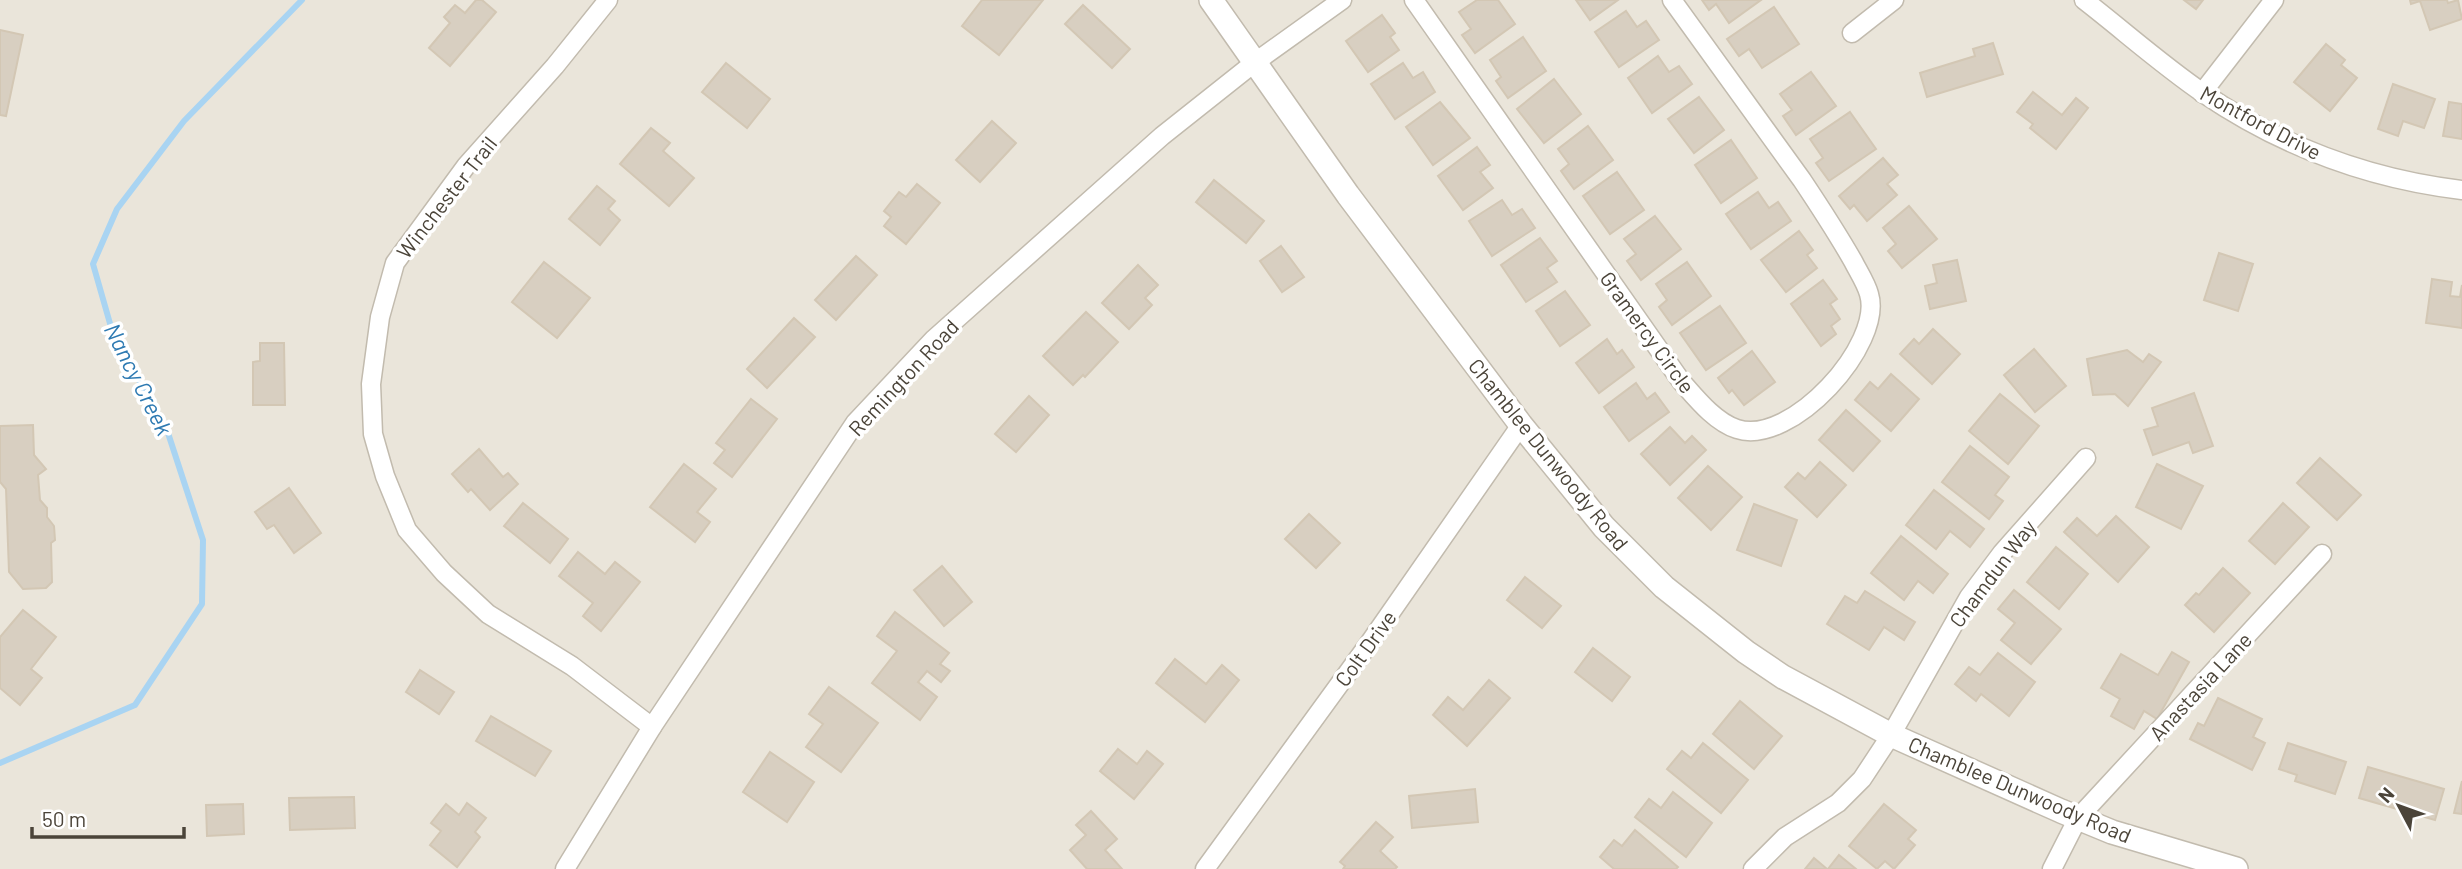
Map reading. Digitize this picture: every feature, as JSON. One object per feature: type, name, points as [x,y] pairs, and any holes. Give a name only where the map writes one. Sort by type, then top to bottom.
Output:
[{"type":"street","name":"Winchester Trail","points":[[608,0],[555,66],[466,166],[395,262],[380,317],[371,384],[373,435],[385,476],[407,530],[444,573],[488,614],[572,666],[652,727]]},
{"type":"street","name":"Chamblee Dunwoody Road","points":[[1211,0],[1348,195],[1521,425],[1604,527],[1664,587],[1746,652],[1783,677],[1891,735],[2112,832],[2236,869]]},
{"type":"street","points":[[1254,63],[1342,0]]},
{"type":"street","name":"Gramercy Circle","points":[[1414,0],[1681,381],[1703,405],[1724,422],[1757,438],[1798,414],[1825,393],[1856,350],[1879,311],[1832,224],[1672,0]]},
{"type":"street","points":[[1852,33],[1894,0]]},
{"type":"street","name":"Montford Drive","points":[[2084,0],[2202,93],[2254,124],[2311,152],[2369,173],[2462,190]]},
{"type":"street","points":[[2202,93],[2274,0]]},
{"type":"street","name":"Remington Road","points":[[565,869],[652,727],[855,423],[934,339],[1162,136],[1254,63]]},
{"type":"street","name":"Colt Drive","points":[[1205,869],[1368,645],[1521,425]]},
{"type":"street","name":"Chamdun Way","points":[[1753,869],[1785,837],[1838,803],[1862,779],[1891,735],[1969,597],[2002,553],[2087,457]]},
{"type":"street","name":"Anastasia Lane","points":[[2052,869],[2078,818],[2322,554]]},
{"type":"shaded area","points":[[0,0],[2462,0],[2462,869],[0,869]]},
{"type":"building","points":[[476,0],[482,0],[496,12],[450,66],[429,48],[450,23],[444,17],[455,5],[465,13]]},
{"type":"building","points":[[982,0],[1043,0],[999,55],[962,26]]},
{"type":"building","points":[[1477,0],[1498,0],[1515,24],[1475,53],[1462,35],[1471,29],[1459,12]]},
{"type":"building","points":[[1576,0],[1618,0],[1590,20]]},
{"type":"building","points":[[1702,0],[1761,0],[1729,23],[1716,4],[1709,10]]},
{"type":"building","points":[[2184,0],[2203,0],[2196,9]]},
{"type":"building","points":[[2410,0],[2447,0],[2448,3],[2458,0],[2462,19],[2430,30],[2420,1],[2411,4]]},
{"type":"building","points":[[1083,5],[1130,49],[1112,68],[1065,24]]},
{"type":"building","points":[[1774,7],[1799,44],[1762,68],[1749,49],[1739,56],[1727,39]]},
{"type":"building","points":[[1626,11],[1637,27],[1646,21],[1659,40],[1619,67],[1595,32]]},
{"type":"building","points":[[1382,15],[1395,33],[1390,37],[1399,50],[1368,72],[1346,41]]},
{"type":"building","points":[[0,30],[23,35],[6,116],[0,115]]},
{"type":"building","points":[[1523,37],[1546,71],[1508,98],[1496,81],[1501,77],[1490,60]]},
{"type":"building","points":[[1993,43],[2003,74],[1927,97],[1920,73],[1975,56],[1973,49]]},
{"type":"building","points":[[2326,44],[2345,60],[2341,65],[2357,78],[2330,111],[2294,82]]},
{"type":"building","points":[[1658,56],[1669,72],[1679,66],[1692,84],[1652,113],[1628,78]]},
{"type":"building","points":[[726,63],[770,99],[747,128],[702,92]]},
{"type":"building","points":[[1403,63],[1413,78],[1423,72],[1435,92],[1395,119],[1371,84]]},
{"type":"building","points":[[1811,72],[1836,106],[1796,135],[1783,116],[1792,110],[1780,94]]},
{"type":"building","points":[[1554,79],[1581,114],[1544,143],[1517,109]]},
{"type":"building","points":[[2393,84],[2435,99],[2424,128],[2403,121],[2398,136],[2378,129]]},
{"type":"building","points":[[2033,92],[2062,115],[2076,98],[2088,108],[2056,149],[2030,128],[2033,124],[2017,112]]},
{"type":"building","points":[[1699,97],[1724,130],[1694,153],[1668,119]]},
{"type":"building","points":[[1440,102],[1470,138],[1433,165],[1406,127]]},
{"type":"building","points":[[2449,102],[2462,104],[2462,139],[2443,136]]},
{"type":"building","points":[[1850,112],[1876,149],[1829,181],[1816,163],[1823,158],[1810,139]]},
{"type":"building","points":[[992,121],[1016,143],[980,182],[956,160]]},
{"type":"building","points":[[1588,126],[1613,160],[1574,189],[1561,171],[1569,164],[1558,149]]},
{"type":"building","points":[[651,128],[670,143],[663,151],[694,178],[669,206],[620,164]]},
{"type":"building","points":[[1731,140],[1757,178],[1721,203],[1695,165]]},
{"type":"building","points":[[1477,147],[1490,165],[1480,172],[1493,188],[1463,210],[1438,176]]},
{"type":"building","points":[[1883,158],[1898,175],[1887,184],[1897,195],[1867,221],[1854,205],[1850,209],[1839,196]]},
{"type":"building","points":[[1617,172],[1644,210],[1610,234],[1583,196]]},
{"type":"building","points":[[1214,180],[1264,221],[1246,243],[1196,202]]},
{"type":"building","points":[[917,184],[940,203],[906,244],[884,226],[891,217],[884,211],[899,192],[906,197]]},
{"type":"building","points":[[597,186],[615,201],[608,209],[620,220],[600,245],[569,219]]},
{"type":"building","points":[[1758,192],[1769,208],[1778,202],[1791,221],[1751,249],[1726,214]]},
{"type":"building","points":[[1502,200],[1512,215],[1522,209],[1535,228],[1492,256],[1469,221]]},
{"type":"building","points":[[1909,206],[1937,239],[1902,268],[1888,251],[1896,244],[1883,228]]},
{"type":"building","points":[[1655,216],[1681,249],[1641,280],[1627,261],[1636,254],[1624,239]]},
{"type":"building","points":[[1799,231],[1813,250],[1807,255],[1817,268],[1786,292],[1761,260]]},
{"type":"building","points":[[1540,238],[1557,261],[1547,268],[1557,282],[1526,302],[1501,265]]},
{"type":"building","points":[[1281,246],[1304,277],[1282,292],[1260,261]]},
{"type":"building","points":[[2219,253],[2253,264],[2238,311],[2204,300]]},
{"type":"building","points":[[856,256],[877,275],[836,320],[815,300]]},
{"type":"building","points":[[1957,260],[1966,301],[1930,309],[1925,286],[1937,283],[1933,265]]},
{"type":"building","points":[[544,262],[590,298],[557,338],[512,302]]},
{"type":"building","points":[[1687,262],[1711,296],[1672,325],[1659,307],[1667,300],[1656,284]]},
{"type":"building","points":[[1138,265],[1158,285],[1145,298],[1152,305],[1129,329],[1102,303]]},
{"type":"building","points":[[2432,279],[2452,282],[2450,296],[2460,297],[2462,285],[2462,328],[2426,323]]},
{"type":"building","points":[[1823,280],[1837,299],[1830,304],[1840,319],[1831,326],[1836,334],[1821,346],[1791,304]]},
{"type":"building","points":[[1565,291],[1590,325],[1560,346],[1536,311]]},
{"type":"building","points":[[1720,306],[1746,343],[1706,370],[1680,333]]},
{"type":"building","points":[[1086,312],[1118,342],[1085,377],[1083,375],[1073,385],[1043,356]]},
{"type":"building","points":[[794,318],[815,337],[767,388],[747,369]]},
{"type":"building","points":[[1933,329],[1960,354],[1932,384],[1900,354],[1914,339],[1919,344]]},
{"type":"building","points":[[1607,339],[1617,354],[1622,350],[1634,367],[1599,393],[1576,363]]},
{"type":"building","points":[[260,343],[284,343],[285,405],[253,405],[253,362],[260,361]]},
{"type":"building","points":[[2034,349],[2066,386],[2035,412],[2004,375]]},
{"type":"building","points":[[2127,350],[2143,362],[2149,354],[2161,362],[2128,406],[2115,394],[2093,395],[2087,359]]},
{"type":"building","points":[[1752,351],[1775,382],[1744,405],[1732,390],[1729,393],[1718,378]]},
{"type":"building","points":[[1891,374],[1919,399],[1891,431],[1855,400],[1870,382],[1878,389]]},
{"type":"building","points":[[1636,383],[1647,399],[1655,393],[1669,412],[1629,441],[1604,407]]},
{"type":"building","points":[[2194,393],[2213,446],[2193,453],[2189,442],[2153,455],[2144,430],[2158,426],[2152,408]]},
{"type":"building","points":[[2000,394],[2039,426],[2008,464],[1969,431]]},
{"type":"building","points":[[1029,396],[1049,415],[1016,452],[995,434]]},
{"type":"building","points":[[751,399],[777,419],[732,477],[714,463],[725,450],[716,443]]},
{"type":"building","points":[[1846,410],[1880,441],[1853,471],[1819,440]]},
{"type":"building","points":[[33,425],[34,455],[46,469],[38,475],[40,500],[47,508],[47,517],[54,526],[55,540],[51,543],[52,582],[46,588],[23,589],[9,572],[6,489],[0,482],[0,426]]},
{"type":"building","points":[[1670,427],[1685,443],[1692,436],[1706,450],[1670,485],[1641,454]]},
{"type":"building","points":[[1970,446],[2009,477],[1995,495],[2003,501],[1989,519],[1942,482]]},
{"type":"building","points":[[479,449],[503,477],[508,473],[518,484],[490,510],[471,489],[468,492],[452,474]]},
{"type":"building","points":[[2320,458],[2361,495],[2337,520],[2297,483]]},
{"type":"building","points":[[1820,462],[1846,485],[1817,517],[1785,487],[1798,473],[1805,479]]},
{"type":"building","points":[[684,464],[716,489],[697,512],[710,522],[695,542],[650,507]]},
{"type":"building","points":[[2157,464],[2203,486],[2181,529],[2136,507]]},
{"type":"building","points":[[1708,466],[1742,497],[1711,530],[1678,498]]},
{"type":"building","points":[[289,488],[321,533],[294,553],[274,525],[267,529],[255,512]]},
{"type":"building","points":[[1934,490],[1984,529],[1970,547],[1950,531],[1936,549],[1906,525]]},
{"type":"building","points":[[523,503],[568,539],[550,563],[504,526]]},
{"type":"building","points":[[2283,503],[2309,527],[2275,564],[2249,541]]},
{"type":"building","points":[[1754,504],[1797,520],[1781,566],[1737,550]]},
{"type":"building","points":[[1309,514],[1340,543],[1316,568],[1285,539]]},
{"type":"building","points":[[2116,516],[2149,547],[2118,582],[2064,532],[2077,518],[2097,536]]},
{"type":"building","points":[[1901,536],[1948,574],[1933,593],[1918,581],[1904,600],[1871,573]]},
{"type":"building","points":[[2056,547],[2088,574],[2059,609],[2027,582]]},
{"type":"building","points":[[578,552],[605,574],[615,562],[640,582],[601,631],[583,616],[593,603],[559,576]]},
{"type":"building","points":[[942,566],[972,602],[944,626],[914,590]]},
{"type":"building","points":[[2223,568],[2250,593],[2214,632],[2185,605],[2196,593],[2199,595]]},
{"type":"building","points":[[1525,577],[1561,606],[1542,628],[1507,600]]},
{"type":"building","points":[[2014,590],[2061,629],[2031,664],[2001,640],[2015,623],[1998,609]]},
{"type":"building","points":[[1865,591],[1915,622],[1904,640],[1884,627],[1869,650],[1827,624],[1845,596],[1857,603]]},
{"type":"building","points":[[23,610],[56,637],[31,669],[42,678],[20,705],[0,688],[0,637]]},
{"type":"building","points":[[895,612],[949,653],[940,664],[950,671],[941,682],[927,671],[918,682],[937,697],[920,720],[872,683],[897,651],[877,636]]},
{"type":"building","points":[[1593,648],[1630,677],[1612,701],[1575,672]]},
{"type":"building","points":[[2172,652],[2189,662],[2157,719],[2144,711],[2134,729],[2111,716],[2120,699],[2101,688],[2121,654],[2158,675]]},
{"type":"building","points":[[1998,653],[2035,682],[2009,716],[1981,694],[1976,701],[1955,684],[1969,667],[1980,675]]},
{"type":"building","points":[[1175,659],[1206,684],[1222,665],[1239,680],[1205,722],[1156,683]]},
{"type":"building","points":[[420,670],[454,692],[439,714],[406,692]]},
{"type":"building","points":[[1489,680],[1510,698],[1467,746],[1433,715],[1448,697],[1463,710]]},
{"type":"building","points":[[829,687],[878,723],[841,772],[806,747],[823,724],[809,714]]},
{"type":"building","points":[[2218,698],[2262,719],[2253,737],[2265,743],[2252,770],[2190,739],[2198,723],[2204,726]]},
{"type":"building","points":[[1740,701],[1782,736],[1754,769],[1713,734]]},
{"type":"building","points":[[491,716],[551,751],[535,776],[476,741]]},
{"type":"building","points":[[1703,743],[1748,780],[1721,813],[1667,769],[1682,751],[1691,758]]},
{"type":"building","points":[[2288,743],[2346,762],[2335,794],[2295,781],[2297,775],[2279,769]]},
{"type":"building","points":[[1118,749],[1137,764],[1147,751],[1163,764],[1134,799],[1100,771]]},
{"type":"building","points":[[770,752],[814,782],[787,822],[743,792]]},
{"type":"building","points":[[2368,767],[2444,789],[2435,820],[2359,798]]},
{"type":"building","points":[[2462,781],[2462,814],[2454,813]]},
{"type":"building","points":[[1475,789],[1478,822],[1412,828],[1409,796]]},
{"type":"building","points":[[1673,792],[1712,823],[1686,857],[1635,817],[1649,799],[1661,808]]},
{"type":"building","points":[[354,797],[355,828],[290,830],[289,798]]},
{"type":"building","points":[[467,803],[486,818],[475,832],[480,837],[457,867],[430,845],[441,831],[431,823],[446,804],[459,815]]},
{"type":"building","points":[[243,804],[244,834],[207,836],[206,805]]},
{"type":"building","points":[[1884,804],[1916,830],[1908,839],[1915,845],[1894,869],[1885,861],[1877,869],[1849,846]]},
{"type":"building","points":[[1091,811],[1117,839],[1105,850],[1122,869],[1087,869],[1070,850],[1086,835],[1076,825]]},
{"type":"building","points":[[1376,822],[1393,837],[1380,851],[1397,867],[1343,869],[1345,866],[1340,862]]},
{"type":"building","points":[[1635,830],[1678,867],[1614,869],[1600,857],[1614,840],[1622,846]]},
{"type":"building","points":[[1839,855],[1856,869],[1828,869]]},
{"type":"building","points":[[1814,858],[1827,869],[1805,869]]},
{"type":"waterway","name":"Nancy Creek","points":[[0,763],[135,705],[202,604],[203,540],[167,430],[113,334],[93,264],[117,209],[184,121],[302,0]]}]
